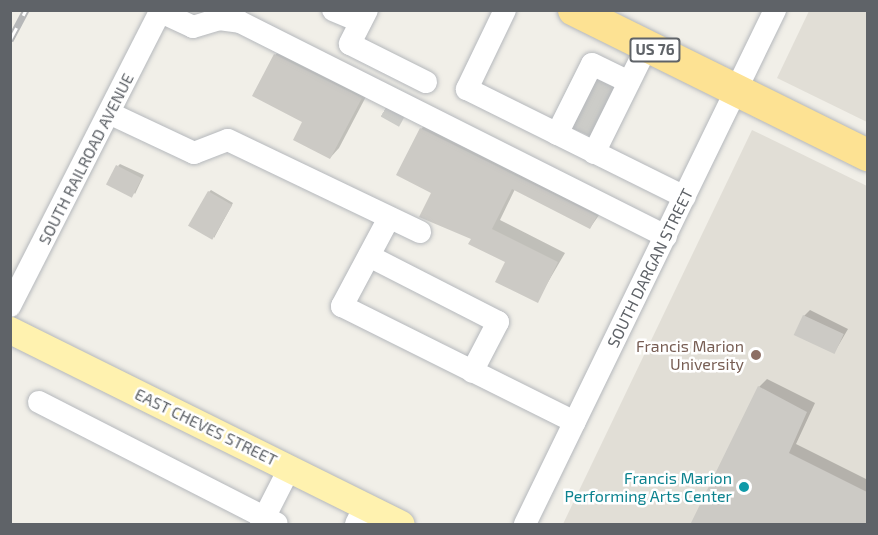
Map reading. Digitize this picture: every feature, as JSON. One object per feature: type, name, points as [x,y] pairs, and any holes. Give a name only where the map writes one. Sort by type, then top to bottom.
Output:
[{"type":"highway","name":"US 76","points":[[574,10],[867,155]]},
{"type":"main road","name":"EAST CHEVES STREET","points":[[10,330],[289,469],[360,515],[401,525]]},
{"type":"street","points":[[333,10],[364,16],[350,44],[426,82]]},
{"type":"street","points":[[505,10],[467,89],[685,197]]},
{"type":"street","name":"SOUTH DARGAN STREET","points":[[525,525],[775,10]]},
{"type":"street","points":[[161,11],[193,27],[219,19],[240,22],[391,106],[428,116],[666,236]]},
{"type":"street","name":"SOUTH RAILROAD AVENUE","points":[[10,306],[161,11]]},
{"type":"street","points":[[594,153],[611,110],[647,46]]},
{"type":"street","points":[[557,134],[579,100],[592,64],[611,110]]},
{"type":"street","points":[[391,106],[428,116]]},
{"type":"street","points":[[109,113],[194,153],[228,140],[420,232]]},
{"type":"street","points":[[389,218],[342,306],[575,422]]},
{"type":"street","points":[[369,256],[498,322],[472,372]]},
{"type":"street","points":[[39,402],[267,522],[289,469]]},
{"type":"shaded area","points":[[809,11],[867,11],[867,122],[777,78]]},
{"type":"shaded area","name":"Francis Marion University","points":[[752,130],[867,186],[867,524],[563,524]]},
{"type":"building","points":[[274,54],[362,98],[330,159],[293,140],[302,122],[252,96]]},
{"type":"building","points":[[420,128],[597,216],[590,229],[512,189],[492,229],[558,262],[538,303],[495,282],[505,262],[468,244],[471,239],[419,217],[431,193],[396,175]]},
{"type":"building","points":[[116,165],[142,178],[132,198],[106,185]]},
{"type":"building","points":[[208,191],[232,205],[212,240],[188,226]]},
{"type":"building","points":[[803,315],[844,334],[834,354],[794,335]]},
{"type":"building","points":[[758,386],[807,412],[789,453],[867,492],[867,525],[690,525]]},
{"type":"tunnel","points":[[591,88],[613,99]]},
{"type":"tunnel","points":[[584,102],[605,113]]},
{"type":"tunnel","points":[[386,107],[404,117]]},
{"type":"tunnel","points":[[576,118],[598,128]]},
{"type":"railway","points":[[10,40],[26,10]]},
{"type":"place","name":"Francis Marion University","points":[[756,355]]},
{"type":"place","name":"Francis Marion Performing Arts Center","points":[[744,487]]}]
